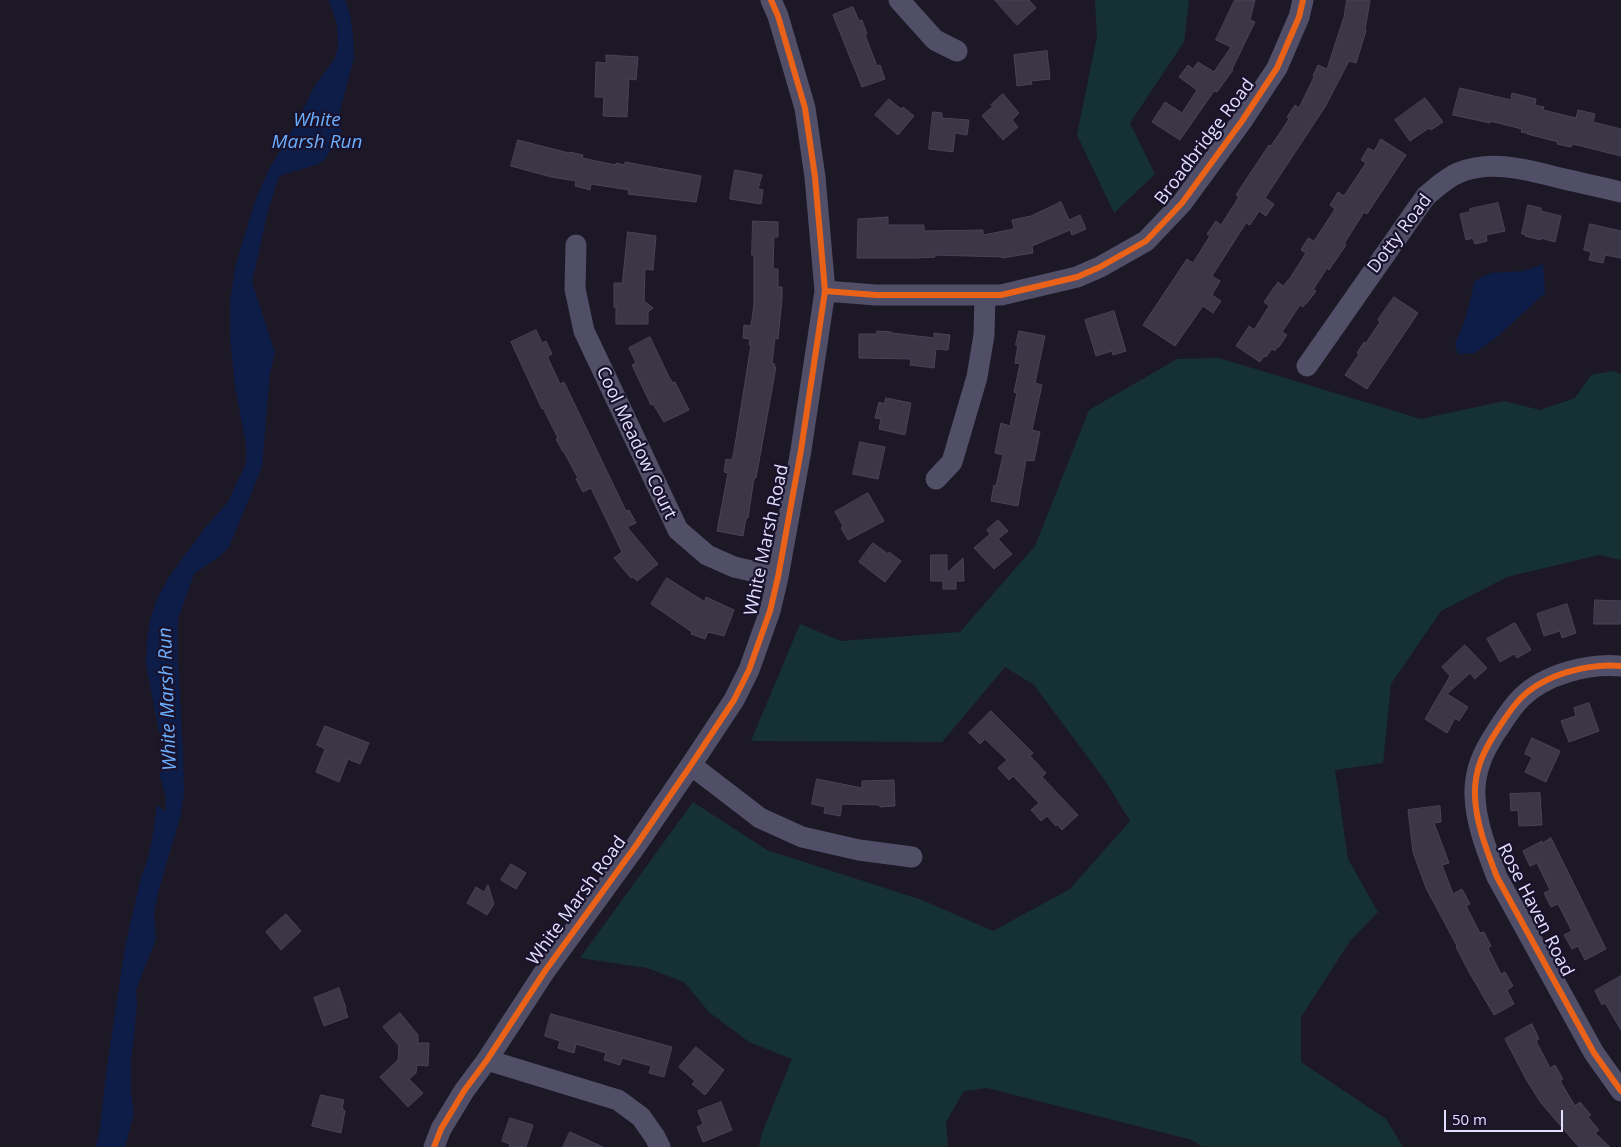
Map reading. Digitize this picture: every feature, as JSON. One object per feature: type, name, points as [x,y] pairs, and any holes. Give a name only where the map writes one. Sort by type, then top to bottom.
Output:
[{"type":"street","name":"White Marsh Road","points":[[434,1147],[441,1129],[464,1091],[487,1060],[545,971],[635,847],[734,700],[749,670],[770,611],[801,450],[826,291],[815,177],[805,108],[771,0]]},
{"type":"street","points":[[900,0],[935,40],[957,51]]},
{"type":"street","name":"Broadbridge Road","points":[[826,291],[876,295],[1001,295],[1078,277],[1146,241],[1182,203],[1272,76],[1299,17],[1303,0]]},
{"type":"street","name":"Dotty Road","points":[[1306,366],[1426,196],[1457,174],[1487,166],[1503,167],[1621,192]]},
{"type":"street","name":"Cool Meadow Court","points":[[576,245],[575,288],[584,331],[678,530],[707,555],[734,567],[778,577]]},
{"type":"street","points":[[936,479],[952,462],[977,377],[984,335],[985,295]]},
{"type":"street","name":"Rose Haven Road","points":[[1621,666],[1595,666],[1568,671],[1545,681],[1523,696],[1510,710],[1485,749],[1477,770],[1475,795],[1478,818],[1497,877],[1594,1053],[1621,1091]]},
{"type":"street","points":[[691,765],[760,818],[802,836],[859,850],[912,857]]},
{"type":"street","points":[[487,1060],[618,1100],[641,1117],[660,1147]]},
{"type":"green space","points":[[1095,0],[1189,0],[1184,42],[1130,123],[1155,174],[1114,213],[1077,135],[1097,36]]},
{"type":"green space","points":[[1219,358],[1421,419],[1504,401],[1540,410],[1575,398],[1591,375],[1613,371],[1621,374],[1621,560],[1599,555],[1507,577],[1441,611],[1391,684],[1383,763],[1335,770],[1348,859],[1378,912],[1350,941],[1301,1017],[1301,1062],[1386,1119],[1403,1147],[1202,1147],[1192,1140],[987,1088],[964,1091],[946,1122],[948,1147],[759,1147],[762,1133],[792,1059],[749,1042],[709,1012],[684,982],[647,968],[580,958],[693,802],[767,850],[922,900],[993,931],[1070,889],[1130,821],[1104,779],[1034,685],[1005,667],[942,742],[751,741],[800,624],[841,641],[960,632],[1035,546],[1089,410],[1177,359]]},
{"type":"water","name":"White Marsh Run","points":[[329,0],[345,0],[350,15],[353,35],[354,58],[340,110],[341,136],[319,164],[279,176],[268,211],[252,282],[275,353],[270,373],[262,467],[229,547],[194,574],[178,619],[184,794],[180,818],[159,889],[154,914],[156,939],[136,990],[137,1006],[131,1062],[131,1091],[134,1113],[125,1147],[96,1147],[125,947],[141,877],[150,850],[157,805],[165,812],[166,798],[160,776],[167,740],[165,734],[159,732],[146,664],[150,620],[157,599],[169,577],[204,529],[228,502],[246,463],[246,444],[235,387],[230,336],[230,302],[235,268],[254,204],[268,171],[298,120],[314,87],[335,58],[338,47],[337,24]]},
{"type":"water","points":[[1543,264],[1545,293],[1498,336],[1475,353],[1458,354],[1455,344],[1464,323],[1475,281],[1491,273],[1524,271]]},
{"type":"building","points":[[995,0],[1029,0],[1036,8],[1017,25]]},
{"type":"building","points":[[1235,0],[1255,0],[1250,20],[1255,22],[1233,70],[1217,92],[1214,91],[1180,140],[1152,122],[1165,102],[1182,113],[1197,90],[1179,77],[1188,65],[1193,69],[1198,62],[1214,72],[1231,47],[1216,40]]},
{"type":"building","points":[[1347,0],[1370,0],[1366,31],[1356,63],[1349,61],[1325,107],[1265,198],[1274,204],[1266,216],[1259,211],[1250,225],[1246,223],[1212,276],[1220,281],[1212,295],[1221,301],[1213,313],[1203,306],[1175,346],[1143,325],[1187,259],[1193,263],[1210,236],[1207,234],[1216,221],[1221,225],[1239,197],[1236,195],[1269,145],[1271,146],[1289,119],[1287,117],[1295,105],[1299,108],[1318,65],[1327,69],[1344,17]]},
{"type":"building","points":[[853,7],[859,21],[862,20],[867,34],[865,35],[877,66],[880,65],[885,79],[862,87],[833,15]]},
{"type":"building","points":[[1047,51],[1050,79],[1031,81],[1032,84],[1017,86],[1014,55]]},
{"type":"building","points":[[606,55],[638,57],[636,80],[629,79],[627,117],[603,116],[604,97],[595,97],[596,62],[606,63]]},
{"type":"building","points":[[1460,88],[1511,100],[1512,93],[1536,99],[1535,105],[1544,107],[1543,110],[1576,118],[1578,110],[1595,114],[1593,122],[1621,129],[1621,156],[1573,144],[1571,147],[1557,144],[1558,142],[1521,132],[1522,129],[1453,115]]},
{"type":"building","points":[[1003,94],[1019,113],[1012,120],[1018,127],[1003,140],[982,116]]},
{"type":"building","points":[[1425,98],[1443,122],[1431,130],[1429,128],[1410,141],[1395,120]]},
{"type":"building","points":[[889,99],[901,109],[903,107],[914,116],[898,135],[875,115]]},
{"type":"building","points":[[933,112],[942,113],[942,118],[969,120],[967,135],[955,133],[953,152],[929,149]]},
{"type":"building","points":[[1381,139],[1406,155],[1367,214],[1364,212],[1344,244],[1346,245],[1329,270],[1327,268],[1313,290],[1316,291],[1303,307],[1300,305],[1282,332],[1287,335],[1279,347],[1275,351],[1272,349],[1260,362],[1236,346],[1249,326],[1254,330],[1269,306],[1264,302],[1278,282],[1283,286],[1290,278],[1306,253],[1301,250],[1308,238],[1314,241],[1335,209],[1330,205],[1338,192],[1344,196],[1366,163],[1361,160],[1368,148],[1374,151]]},
{"type":"building","points":[[518,140],[583,155],[582,158],[616,165],[616,163],[625,165],[625,162],[701,176],[696,202],[628,194],[629,190],[591,184],[590,190],[575,186],[576,181],[551,177],[511,166]]},
{"type":"building","points":[[735,170],[762,175],[758,189],[763,190],[761,204],[730,199]]},
{"type":"building","points":[[1061,202],[1069,220],[1080,215],[1086,229],[1072,235],[1070,230],[1032,246],[1033,253],[1002,258],[935,255],[935,257],[918,258],[857,258],[858,219],[888,217],[888,225],[924,225],[924,231],[983,230],[983,235],[1014,229],[1012,220],[1031,216]]},
{"type":"building","points":[[1498,203],[1505,231],[1486,235],[1487,241],[1475,244],[1473,238],[1466,240],[1460,214],[1470,212],[1470,209]]},
{"type":"building","points":[[1528,205],[1541,208],[1541,211],[1561,216],[1555,242],[1522,234]]},
{"type":"building","points":[[753,221],[778,222],[778,237],[774,237],[773,269],[778,269],[778,287],[782,287],[782,299],[778,339],[775,338],[772,364],[775,364],[774,367],[776,367],[756,478],[754,478],[748,518],[746,518],[743,536],[717,531],[728,473],[724,472],[726,459],[732,460],[734,451],[751,345],[749,345],[750,339],[743,338],[744,325],[751,326],[754,304]]},
{"type":"building","points":[[1590,224],[1621,231],[1621,258],[1605,255],[1603,263],[1589,260],[1591,252],[1584,250]]},
{"type":"building","points":[[628,232],[656,236],[653,270],[645,269],[644,301],[653,308],[648,312],[648,324],[616,324],[614,283],[622,283]]},
{"type":"building","points":[[1394,297],[1418,313],[1367,389],[1345,375],[1359,354],[1357,353],[1380,322],[1378,320]]},
{"type":"building","points":[[1114,311],[1126,351],[1113,355],[1112,351],[1096,356],[1085,320]]},
{"type":"building","points":[[536,330],[542,343],[546,341],[552,354],[548,358],[560,384],[564,382],[626,511],[629,510],[636,523],[627,527],[658,564],[637,581],[633,577],[631,578],[614,558],[622,552],[591,488],[583,492],[576,479],[578,478],[556,439],[558,438],[542,409],[511,342]]},
{"type":"building","points":[[877,331],[934,338],[934,333],[950,335],[948,350],[936,349],[934,368],[910,365],[911,359],[859,358],[859,334],[877,334]]},
{"type":"building","points":[[1019,331],[1045,336],[1035,383],[1042,385],[1032,430],[1040,432],[1034,461],[1026,460],[1018,506],[991,501],[1003,455],[995,453],[1001,423],[1010,426],[1017,393],[1014,392],[1020,364],[1015,363]]},
{"type":"building","points":[[650,337],[669,377],[673,383],[675,382],[689,410],[664,422],[653,404],[651,405],[632,365],[636,363],[629,348]]},
{"type":"building","points":[[886,398],[911,403],[905,435],[879,429],[881,419],[875,418],[879,402],[884,404]]},
{"type":"building","points":[[860,442],[885,447],[878,479],[853,474]]},
{"type":"building","points":[[868,493],[884,521],[848,540],[835,512]]},
{"type":"building","points":[[998,520],[1008,531],[998,539],[1012,554],[994,569],[974,548],[990,534],[987,530]]},
{"type":"building","points":[[873,543],[901,561],[885,582],[859,562]]},
{"type":"building","points":[[931,555],[947,555],[947,573],[963,558],[964,581],[956,581],[956,589],[943,589],[943,581],[931,581]]},
{"type":"building","points":[[667,578],[705,602],[706,597],[734,610],[724,636],[708,632],[705,639],[691,634],[692,632],[651,604]]},
{"type":"building","points":[[1595,600],[1621,601],[1621,624],[1594,624]]},
{"type":"building","points":[[1567,604],[1576,633],[1562,638],[1560,631],[1544,636],[1537,614]]},
{"type":"building","points":[[1515,623],[1531,650],[1517,658],[1514,654],[1500,662],[1487,639]]},
{"type":"building","points":[[1465,645],[1487,668],[1475,679],[1470,673],[1447,694],[1468,707],[1459,721],[1455,718],[1447,733],[1425,719],[1450,676],[1442,667]]},
{"type":"building","points":[[1589,703],[1599,731],[1569,742],[1561,721],[1576,716],[1574,708]]},
{"type":"building","points":[[991,711],[1033,753],[1030,756],[1046,773],[1042,777],[1078,815],[1062,830],[1047,816],[1041,821],[1031,810],[1039,803],[1013,776],[1009,780],[998,768],[1007,760],[985,739],[980,744],[969,733]]},
{"type":"building","points":[[325,726],[369,743],[360,764],[348,759],[339,782],[316,772],[325,749],[317,745]]},
{"type":"building","points":[[1532,738],[1560,751],[1546,782],[1525,772],[1532,757],[1525,754]]},
{"type":"building","points":[[817,779],[862,788],[862,781],[894,780],[895,806],[880,807],[880,805],[842,804],[840,816],[824,813],[825,807],[812,804]]},
{"type":"building","points":[[1540,793],[1542,825],[1519,826],[1518,810],[1511,811],[1510,794]]},
{"type":"building","points":[[1440,806],[1441,822],[1434,823],[1449,863],[1442,865],[1453,894],[1462,889],[1470,904],[1466,906],[1480,933],[1484,932],[1491,946],[1488,948],[1501,974],[1505,972],[1513,986],[1507,990],[1514,1004],[1494,1015],[1469,972],[1426,888],[1413,852],[1408,810]]},
{"type":"building","points":[[1551,838],[1606,949],[1585,960],[1578,946],[1572,949],[1564,935],[1572,931],[1558,904],[1551,907],[1544,893],[1550,890],[1537,863],[1530,866],[1523,851]]},
{"type":"building","points":[[511,864],[526,873],[516,889],[501,880]]},
{"type":"building","points":[[488,885],[494,904],[487,915],[467,903],[476,887],[484,892]]},
{"type":"building","points":[[286,914],[301,931],[281,950],[266,932]]},
{"type":"building","points":[[1621,976],[1621,1030],[1605,1003],[1602,1005],[1595,991]]},
{"type":"building","points":[[339,988],[348,1017],[324,1026],[314,998]]},
{"type":"building","points":[[400,1013],[418,1035],[418,1043],[429,1043],[428,1066],[417,1065],[416,1073],[409,1079],[423,1093],[408,1107],[380,1077],[398,1060],[399,1046],[383,1027]]},
{"type":"building","points":[[551,1014],[672,1047],[664,1077],[649,1073],[651,1066],[622,1058],[620,1065],[604,1060],[606,1053],[576,1044],[574,1053],[558,1048],[560,1041],[545,1036]]},
{"type":"building","points":[[1532,1024],[1539,1039],[1536,1041],[1550,1068],[1555,1065],[1563,1079],[1560,1081],[1575,1106],[1580,1102],[1591,1115],[1588,1117],[1599,1130],[1595,1133],[1610,1147],[1579,1147],[1541,1103],[1527,1081],[1505,1039]]},
{"type":"building","points":[[696,1047],[724,1070],[705,1095],[692,1084],[695,1081],[679,1067]]},
{"type":"building","points":[[321,1095],[344,1100],[342,1108],[345,1111],[341,1133],[312,1126]]},
{"type":"building","points":[[721,1102],[732,1130],[703,1142],[697,1127],[703,1124],[698,1111]]},
{"type":"building","points":[[510,1118],[533,1125],[526,1147],[509,1147],[510,1144],[502,1141]]},
{"type":"building","points":[[570,1132],[603,1147],[563,1147]]},
{"type":"cycle path","points":[[434,1147],[441,1129],[464,1091],[487,1060],[545,971],[635,847],[734,700],[749,670],[770,611],[801,450],[825,291],[815,177],[805,108],[778,16],[771,0]]},
{"type":"cycle path","points":[[825,291],[876,295],[1001,295],[1077,277],[1100,267],[1146,241],[1182,203],[1242,121],[1277,68],[1299,17],[1303,0]]},
{"type":"cycle path","points":[[1621,666],[1595,666],[1568,672],[1542,682],[1521,698],[1491,739],[1483,754],[1475,787],[1480,827],[1497,877],[1594,1053],[1621,1091]]}]
